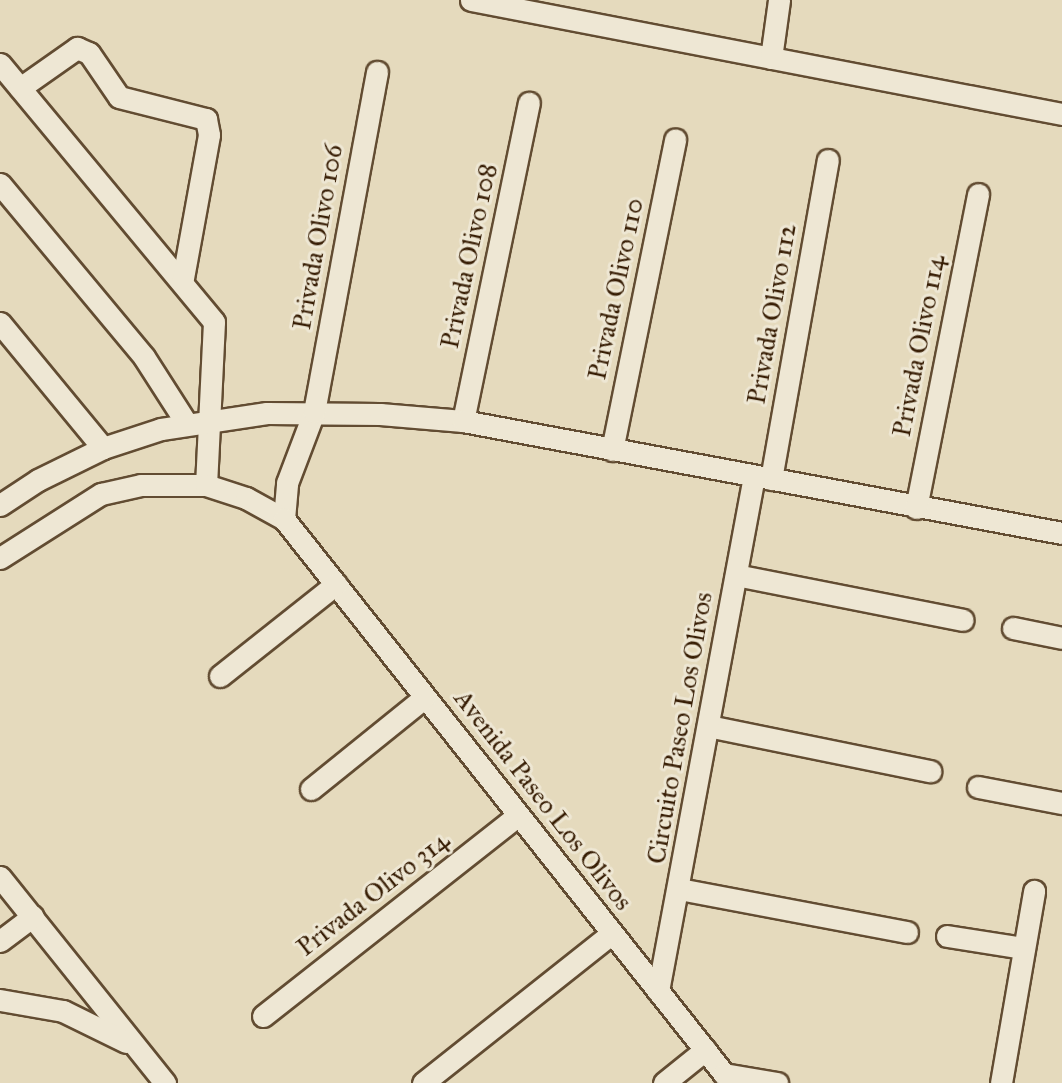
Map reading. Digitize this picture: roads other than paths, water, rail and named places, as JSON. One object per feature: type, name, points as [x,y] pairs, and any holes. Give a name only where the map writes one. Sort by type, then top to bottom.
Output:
[{"type":"street","points":[[471,0],[1062,114]]},
{"type":"street","points":[[771,58],[779,0]]},
{"type":"street","points":[[20,88],[77,48],[89,52],[120,97],[206,119],[209,135],[181,283]]},
{"type":"street","points":[[0,64],[214,322],[198,422],[206,485]]},
{"type":"street","name":"Privada Olivo 106","points":[[314,412],[377,72]]},
{"type":"street","name":"Privada Olivo 108","points":[[463,421],[529,103]]},
{"type":"street","name":"Privada Olivo 110","points":[[612,450],[676,139]]},
{"type":"street","name":"Privada Olivo 112","points":[[762,477],[828,160]]},
{"type":"street","points":[[0,184],[198,422]]},
{"type":"street","name":"Privada Olivo 114","points":[[916,508],[978,194]]},
{"type":"street","points":[[0,323],[103,448]]},
{"type":"street","points":[[284,519],[287,483],[314,412]]},
{"type":"street","points":[[0,505],[38,480],[103,448],[198,422],[314,412],[463,421],[916,508],[1062,533]]},
{"type":"street","name":"Circuito Paseo Los Olivos","points":[[658,991],[736,575],[762,477]]},
{"type":"street","name":"Avenida Paseo Los Olivos","points":[[0,558],[101,494],[141,485],[206,485],[246,498],[284,519],[705,1050],[721,1078],[777,1083]]},
{"type":"street","points":[[736,575],[962,620]]},
{"type":"street","points":[[220,676],[336,584]]},
{"type":"street","points":[[1013,628],[1062,638]]},
{"type":"street","points":[[311,789],[425,697]]},
{"type":"street","points":[[709,726],[930,771]]},
{"type":"street","points":[[978,787],[1062,803]]},
{"type":"street","name":"Privada Olivo 314","points":[[263,1016],[518,815]]},
{"type":"street","points":[[0,877],[165,1083]]},
{"type":"street","points":[[679,889],[907,932]]},
{"type":"street","points":[[1001,1083],[1034,891]]},
{"type":"street","points":[[0,941],[33,916]]},
{"type":"street","points":[[423,1083],[612,933]]},
{"type":"street","points":[[947,936],[1024,948]]},
{"type":"street","points":[[0,1000],[63,1011],[139,1050]]},
{"type":"street","points":[[664,1083],[705,1050]]}]
